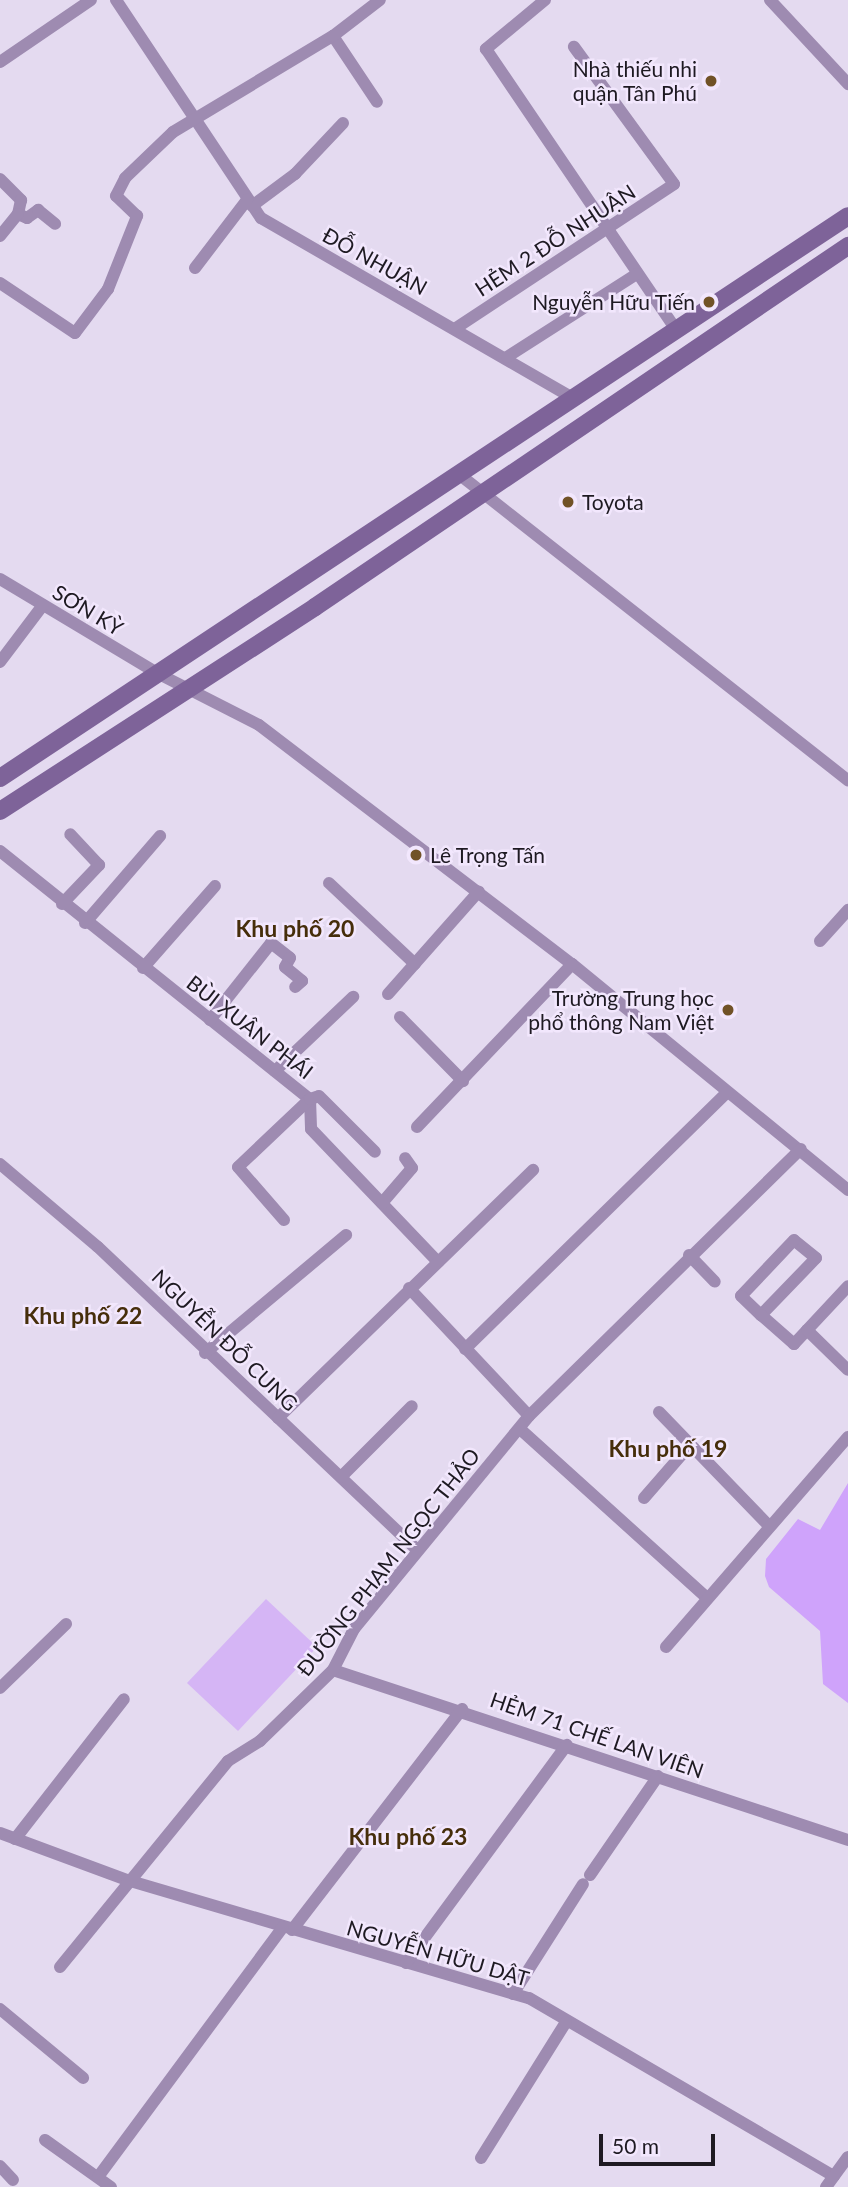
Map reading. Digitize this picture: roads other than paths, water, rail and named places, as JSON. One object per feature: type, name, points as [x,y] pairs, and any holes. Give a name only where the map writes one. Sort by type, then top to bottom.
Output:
[{"type":"main road","points":[[0,778],[848,216]]},
{"type":"main road","points":[[0,811],[185,687],[315,607],[480,492],[848,246]]},
{"type":"street","points":[[0,62],[91,0]]},
{"type":"street","name":"ĐỖ NHUẬN","points":[[116,0],[196,118],[249,203],[338,264],[507,357],[574,399]]},
{"type":"street","points":[[0,283],[75,333],[108,289],[137,216],[117,189],[173,132],[333,36],[380,0]]},
{"type":"street","points":[[545,0],[486,49],[513,99],[677,331]]},
{"type":"street","points":[[770,0],[848,84]]},
{"type":"street","points":[[333,36],[377,102]]},
{"type":"street","name":"HẺM 2 ĐỖ NHUẬN","points":[[456,328],[674,184],[574,47]]},
{"type":"street","points":[[195,268],[249,203],[295,174],[343,123]]},
{"type":"street","points":[[0,179],[21,200],[18,214],[0,236]]},
{"type":"street","points":[[18,214],[27,218],[38,210],[55,224]]},
{"type":"street","points":[[507,357],[636,274]]},
{"type":"street","points":[[460,475],[848,779]]},
{"type":"street","name":"SƠN KỲ","points":[[0,579],[157,673],[259,725],[572,964],[847,1187]]},
{"type":"street","points":[[0,662],[43,605]]},
{"type":"street","points":[[62,905],[99,865],[69,834]]},
{"type":"street","points":[[85,923],[160,836]]},
{"type":"street","name":"BÙI XUÂN PHÁI","points":[[0,851],[62,905],[310,1099],[311,1129],[438,1262]]},
{"type":"street","points":[[329,883],[415,964]]},
{"type":"street","points":[[143,968],[215,886]]},
{"type":"street","points":[[388,994],[479,891]]},
{"type":"street","points":[[820,942],[848,910]]},
{"type":"street","points":[[210,1020],[271,943],[290,958],[285,967],[302,981],[295,987]]},
{"type":"street","points":[[417,1128],[572,964]]},
{"type":"street","points":[[275,1071],[353,997]]},
{"type":"street","points":[[400,1017],[463,1081]]},
{"type":"street","points":[[465,1349],[727,1092]]},
{"type":"street","points":[[284,1220],[238,1167],[310,1099],[318,1096],[375,1152]]},
{"type":"street","name":"ĐƯỜNG PHẠM NGỌC THẢO","points":[[60,1967],[127,1880],[228,1762],[260,1741],[333,1670],[354,1629],[529,1416],[689,1255],[801,1149]]},
{"type":"street","points":[[382,1203],[412,1168],[405,1158]]},
{"type":"street","name":"NGUYỄN ĐỖ CUNG","points":[[0,1164],[97,1247],[205,1353],[417,1550]]},
{"type":"street","points":[[278,1418],[533,1170]]},
{"type":"street","points":[[205,1353],[346,1234]]},
{"type":"street","points":[[761,1315],[816,1258],[794,1240],[741,1296],[761,1315],[794,1344],[848,1286]]},
{"type":"street","points":[[689,1255],[715,1283]]},
{"type":"street","points":[[409,1288],[529,1416]]},
{"type":"street","points":[[807,1330],[848,1370]]},
{"type":"street","points":[[341,1478],[412,1406]]},
{"type":"street","points":[[659,1412],[769,1526]]},
{"type":"street","points":[[520,1429],[706,1597]]},
{"type":"street","points":[[666,1647],[706,1597],[848,1437]]},
{"type":"street","points":[[644,1498],[690,1445]]},
{"type":"street","points":[[0,1688],[66,1624]]},
{"type":"street","name":"HẺM 71 CHẾ LAN VIÊN","points":[[333,1670],[462,1709],[848,1840]]},
{"type":"street","points":[[15,1839],[124,1699]]},
{"type":"street","points":[[98,2177],[288,1929],[462,1709]]},
{"type":"street","points":[[406,1963],[567,1745]]},
{"type":"street","points":[[513,1994],[658,1776]]},
{"type":"street","name":"NGUYỄN HỮU DẬT","points":[[0,1833],[127,1880],[513,1994],[843,2169]]},
{"type":"street","points":[[0,2009],[83,2078]]},
{"type":"street","points":[[481,2158],[566,2022]]},
{"type":"street","points":[[45,2140],[111,2187]]},
{"type":"street","points":[[0,2166],[13,2180]]},
{"type":"street","points":[[826,2187],[843,2169]]},
{"type":"place","name":"Nhà thiếu nhi quận Tân Phú","points":[[711,81]]},
{"type":"place","name":"Nguyễn Hữu Tiến","points":[[709,302]]},
{"type":"place","name":"Toyota","points":[[568,502]]},
{"type":"place","name":"Lê Trọng Tấn","points":[[416,855]]},
{"type":"place","name":"Trường Trung học phổ thông Nam Việt","points":[[728,1010]]},
{"type":"district","name":"Khu phố 20","points":[[295,928]]},
{"type":"district","name":"Khu phố 22","points":[[83,1315]]},
{"type":"district","name":"Khu phố 19","points":[[668,1448]]},
{"type":"district","name":"Khu phố 23","points":[[408,1836]]}]
